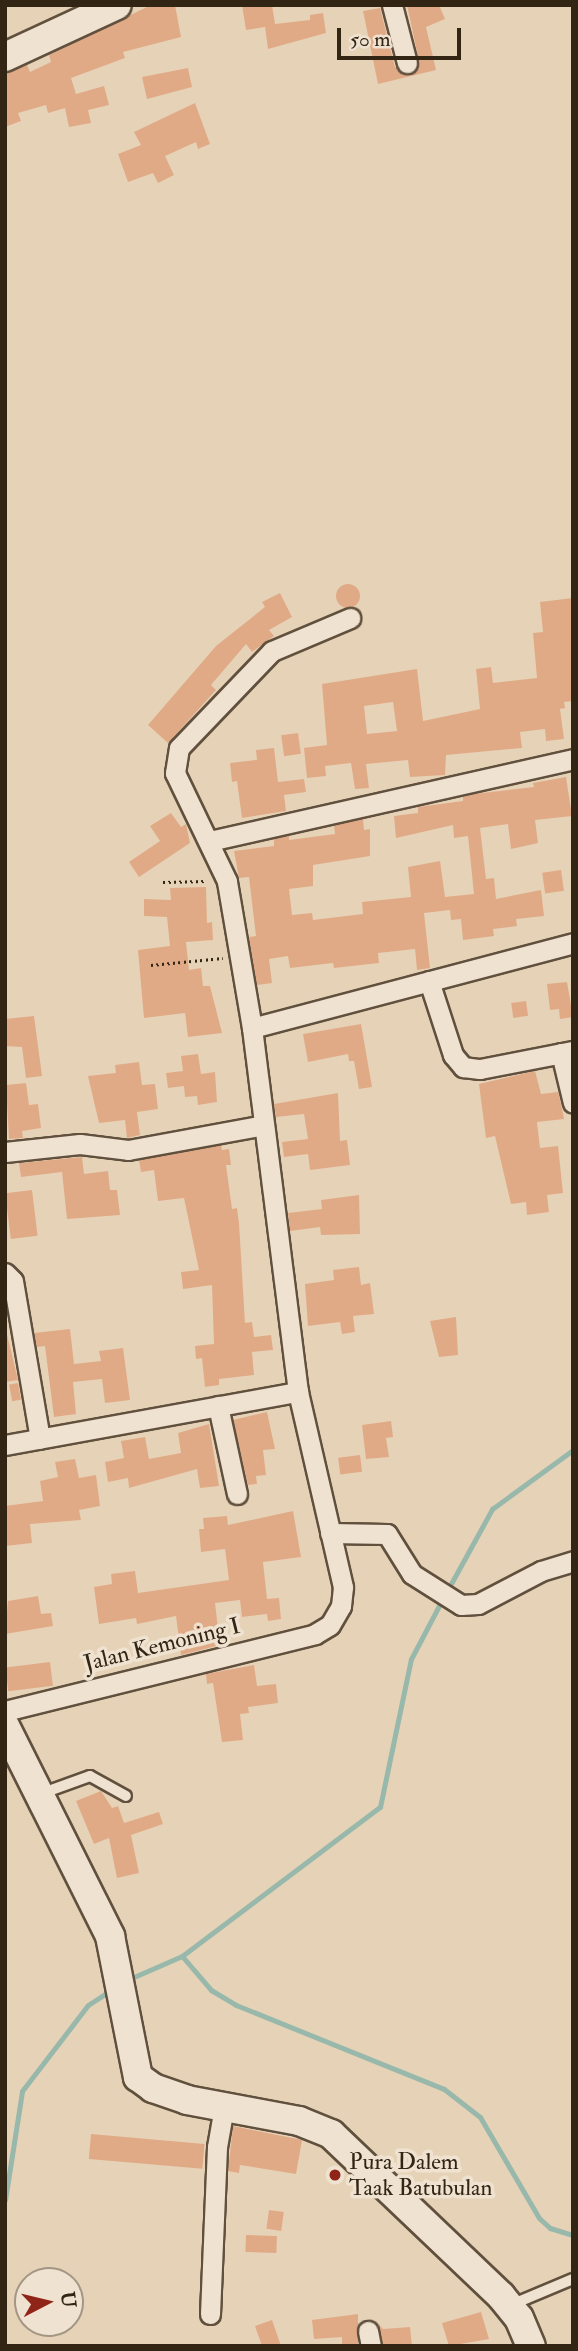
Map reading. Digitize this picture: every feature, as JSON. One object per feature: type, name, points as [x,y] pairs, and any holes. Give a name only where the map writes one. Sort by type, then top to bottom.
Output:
[{"type":"street","points":[[5,57],[117,5]]},
{"type":"street","points":[[392,5],[407,62]]},
{"type":"street","points":[[350,618],[272,651],[179,748],[175,773],[227,881],[237,957],[252,1028],[298,1392],[330,1533],[387,1534],[412,1574],[437,1593],[461,1605],[478,1604],[541,1571],[573,1561]]},
{"type":"street","points":[[210,841],[573,759]]},
{"type":"street","points":[[252,1028],[573,943]]},
{"type":"street","points":[[429,981],[453,1055],[463,1067],[480,1069],[567,1052],[573,1103]]},
{"type":"street","points":[[5,1152],[72,1144],[128,1150],[264,1125]]},
{"type":"street","points":[[5,1273],[13,1281],[40,1439]]},
{"type":"street","points":[[5,1445],[298,1392]]},
{"type":"street","points":[[218,1406],[237,1494]]},
{"type":"street","name":"Jalan Kemoning I","points":[[5,1711],[315,1634],[330,1625],[343,1598],[330,1533]]},
{"type":"street","points":[[5,1726],[112,1944],[134,2069],[143,2082],[187,2101],[299,2121],[331,2134],[510,2305],[531,2346]]},
{"type":"street","points":[[210,2314],[217,2147],[224,2107]]},
{"type":"lane","points":[[39,1795],[90,1776],[126,1796]]},
{"type":"lane","points":[[510,2305],[573,2279]]},
{"type":"path","points":[[163,881],[227,881]]},
{"type":"path","points":[[151,965],[237,957]]},
{"type":"building","points":[[151,5],[175,5],[181,37],[123,52],[125,58],[71,78],[76,94],[104,86],[109,105],[88,110],[91,123],[69,127],[65,108],[48,113],[46,105],[18,113],[21,121],[5,127],[5,73],[27,65],[30,72],[51,62],[49,55]]},
{"type":"building","points":[[242,5],[272,5],[275,24],[310,20],[310,15],[323,13],[326,33],[268,49],[265,27],[246,30]]},
{"type":"building","points":[[407,5],[439,5],[445,19],[426,27],[436,70],[378,84],[363,11],[380,8],[395,67],[409,75],[419,61]]},
{"type":"building","points":[[188,68],[192,87],[147,99],[142,77]]},
{"type":"building","points":[[195,103],[210,144],[198,149],[196,142],[165,156],[174,175],[158,183],[153,173],[128,182],[118,154],[141,145],[134,132]]},
{"type":"building","points":[[348,584],[359,591],[360,596],[353,607],[348,608],[337,601],[336,596],[343,585]]},
{"type":"building","points":[[280,593],[292,617],[269,630],[274,636],[252,652],[246,644],[211,685],[216,690],[168,743],[148,725],[216,646],[265,607],[262,602]]},
{"type":"building","points":[[573,598],[573,701],[564,702],[565,708],[560,709],[564,739],[546,741],[545,729],[520,732],[522,748],[446,755],[445,775],[410,777],[408,760],[366,764],[369,788],[355,789],[351,763],[325,766],[326,776],[307,778],[304,748],[327,745],[322,684],[417,669],[423,721],[480,709],[476,669],[491,667],[493,683],[537,678],[533,633],[543,632],[540,602]],"holes":[[[393,702],[397,731],[367,734],[364,706]]]},
{"type":"building","points":[[298,733],[301,754],[284,756],[281,735]]},
{"type":"building","points":[[274,748],[278,782],[304,779],[306,792],[284,795],[286,811],[242,818],[237,781],[232,782],[230,763],[257,760],[256,750]]},
{"type":"building","points":[[566,777],[572,816],[535,820],[538,843],[511,849],[508,824],[480,828],[486,879],[494,878],[496,899],[541,890],[544,916],[516,919],[517,926],[493,929],[494,936],[463,940],[461,919],[451,920],[450,910],[424,913],[430,968],[417,970],[415,949],[378,953],[379,963],[334,968],[333,963],[290,968],[288,956],[269,959],[272,983],[257,985],[249,937],[256,936],[249,877],[239,878],[234,851],[274,846],[274,839],[289,836],[289,840],[335,834],[334,825],[363,819],[364,830],[370,829],[370,856],[313,865],[313,886],[289,889],[292,915],[312,913],[313,920],[363,914],[362,902],[411,897],[408,867],[440,861],[445,897],[474,894],[468,836],[454,838],[453,825],[396,838],[394,816],[418,813],[418,807],[463,801],[463,797],[474,794],[534,787],[533,783]]},
{"type":"building","points":[[171,813],[181,827],[186,824],[190,843],[139,877],[129,862],[160,841],[150,826]]},
{"type":"building","points":[[561,870],[564,891],[545,893],[542,873]]},
{"type":"building","points":[[206,887],[207,923],[212,922],[213,940],[186,942],[189,970],[201,968],[203,986],[210,986],[222,1033],[188,1037],[185,1013],[144,1018],[138,950],[170,946],[167,917],[144,916],[144,899],[171,900],[170,888]]},
{"type":"building","points":[[567,982],[573,1017],[560,1019],[559,1009],[550,1010],[547,984]]},
{"type":"building","points":[[526,1001],[528,1016],[513,1018],[511,1003]]},
{"type":"building","points":[[34,1016],[42,1076],[26,1078],[22,1047],[5,1046],[5,1019]]},
{"type":"building","points":[[361,1024],[372,1087],[359,1089],[354,1061],[349,1061],[348,1054],[308,1062],[303,1034]]},
{"type":"building","points":[[198,1054],[201,1074],[215,1072],[217,1102],[198,1105],[197,1096],[185,1097],[184,1086],[168,1088],[166,1073],[183,1071],[181,1056]]},
{"type":"building","points":[[139,1062],[142,1085],[155,1084],[158,1109],[137,1112],[140,1135],[127,1138],[125,1120],[99,1123],[88,1076],[116,1073],[115,1065]]},
{"type":"building","points":[[535,1071],[541,1094],[558,1092],[562,1108],[564,1119],[537,1122],[540,1148],[558,1146],[563,1193],[547,1195],[549,1212],[527,1215],[526,1202],[511,1204],[495,1136],[486,1138],[479,1084]]},
{"type":"building","points":[[26,1083],[29,1105],[38,1104],[41,1128],[22,1131],[23,1138],[9,1139],[6,1085]]},
{"type":"building","points":[[338,1093],[340,1141],[347,1140],[350,1165],[310,1170],[308,1154],[284,1157],[282,1142],[308,1139],[304,1114],[276,1117],[274,1104]]},
{"type":"building","points":[[221,1145],[222,1150],[229,1149],[231,1165],[226,1165],[232,1209],[237,1208],[245,1323],[252,1322],[254,1337],[271,1335],[273,1350],[252,1352],[254,1375],[219,1379],[219,1385],[205,1387],[202,1358],[196,1359],[195,1346],[214,1344],[212,1285],[183,1289],[181,1272],[199,1270],[184,1198],[158,1201],[154,1170],[141,1172],[139,1160]]},
{"type":"building","points":[[82,1157],[84,1174],[108,1171],[110,1190],[117,1190],[120,1215],[67,1219],[62,1172],[21,1177],[19,1163]]},
{"type":"building","points":[[32,1190],[38,1236],[11,1239],[5,1193]]},
{"type":"building","points":[[359,1195],[360,1234],[321,1235],[320,1227],[290,1231],[288,1213],[322,1209],[321,1200]]},
{"type":"building","points":[[359,1267],[361,1285],[370,1283],[374,1314],[353,1316],[355,1332],[342,1334],[340,1322],[308,1326],[305,1284],[334,1280],[333,1270]]},
{"type":"building","points":[[456,1317],[458,1355],[439,1357],[430,1321]]},
{"type":"building","points":[[5,1326],[18,1380],[5,1382]]},
{"type":"building","points":[[70,1329],[74,1364],[101,1361],[99,1351],[123,1348],[130,1400],[105,1403],[102,1379],[73,1382],[76,1414],[54,1417],[45,1346],[37,1347],[34,1333]]},
{"type":"building","points":[[18,1383],[21,1400],[12,1401],[9,1385]]},
{"type":"building","points":[[267,1412],[275,1449],[263,1450],[266,1475],[256,1476],[257,1484],[248,1485],[233,1420]]},
{"type":"building","points":[[391,1421],[393,1437],[386,1438],[389,1457],[366,1459],[362,1425]]},
{"type":"building","points":[[209,1424],[219,1486],[200,1488],[197,1469],[129,1488],[128,1478],[108,1482],[105,1462],[124,1458],[121,1441],[145,1437],[149,1459],[181,1453],[178,1433]]},
{"type":"building","points":[[360,1455],[362,1472],[340,1475],[338,1458]]},
{"type":"building","points":[[75,1459],[79,1478],[96,1475],[100,1506],[79,1510],[81,1520],[30,1524],[32,1543],[5,1546],[5,1506],[43,1501],[40,1481],[58,1477],[55,1462]]},
{"type":"building","points":[[293,1511],[301,1557],[263,1562],[267,1599],[279,1598],[281,1619],[268,1621],[267,1614],[242,1617],[240,1600],[215,1603],[220,1645],[181,1655],[176,1616],[137,1624],[136,1618],[99,1624],[94,1587],[112,1584],[111,1574],[135,1571],[138,1593],[229,1580],[225,1549],[201,1552],[199,1529],[204,1529],[203,1518],[227,1516],[228,1525]]},
{"type":"building","points":[[38,1596],[41,1614],[51,1613],[53,1626],[5,1634],[8,1601]]},
{"type":"building","points":[[50,1662],[53,1686],[8,1691],[5,1667]]},
{"type":"building","points":[[254,1665],[257,1686],[276,1684],[278,1703],[248,1707],[249,1713],[240,1714],[243,1740],[222,1742],[213,1683],[207,1684],[206,1674]]},
{"type":"building","points":[[101,1791],[112,1808],[118,1806],[124,1823],[159,1812],[163,1824],[131,1835],[139,1873],[117,1878],[109,1838],[94,1844],[76,1801]]},
{"type":"building","points":[[233,2126],[302,2140],[296,2174],[240,2165],[239,2173],[228,2171]]},
{"type":"building","points":[[91,2134],[205,2144],[202,2169],[89,2159]]},
{"type":"building","points":[[269,2210],[284,2212],[281,2231],[266,2229]]},
{"type":"building","points":[[246,2235],[277,2236],[276,2253],[245,2252]]},
{"type":"building","points":[[481,2312],[489,2339],[449,2346],[442,2323]]},
{"type":"building","points":[[358,2314],[358,2346],[342,2346],[342,2337],[314,2339],[312,2320]]},
{"type":"building","points":[[272,2320],[281,2346],[262,2346],[255,2326]]},
{"type":"building","points":[[378,2324],[383,2329],[410,2327],[412,2346],[383,2346]]},
{"type":"waterway","points":[[447,1591],[492,1509],[573,1450]]},
{"type":"waterway","points":[[127,1980],[182,1956],[380,1807],[411,1659],[442,1600]]},
{"type":"waterway","points":[[182,1956],[211,1990],[236,2005],[444,2089],[480,2117],[539,2218],[550,2228],[573,2235]]},
{"type":"waterway","points":[[5,2200],[22,2091],[88,2005],[113,1989]]},
{"type":"place","name":"Pura Dalem Taak Batubulan","points":[[335,2175]]}]
